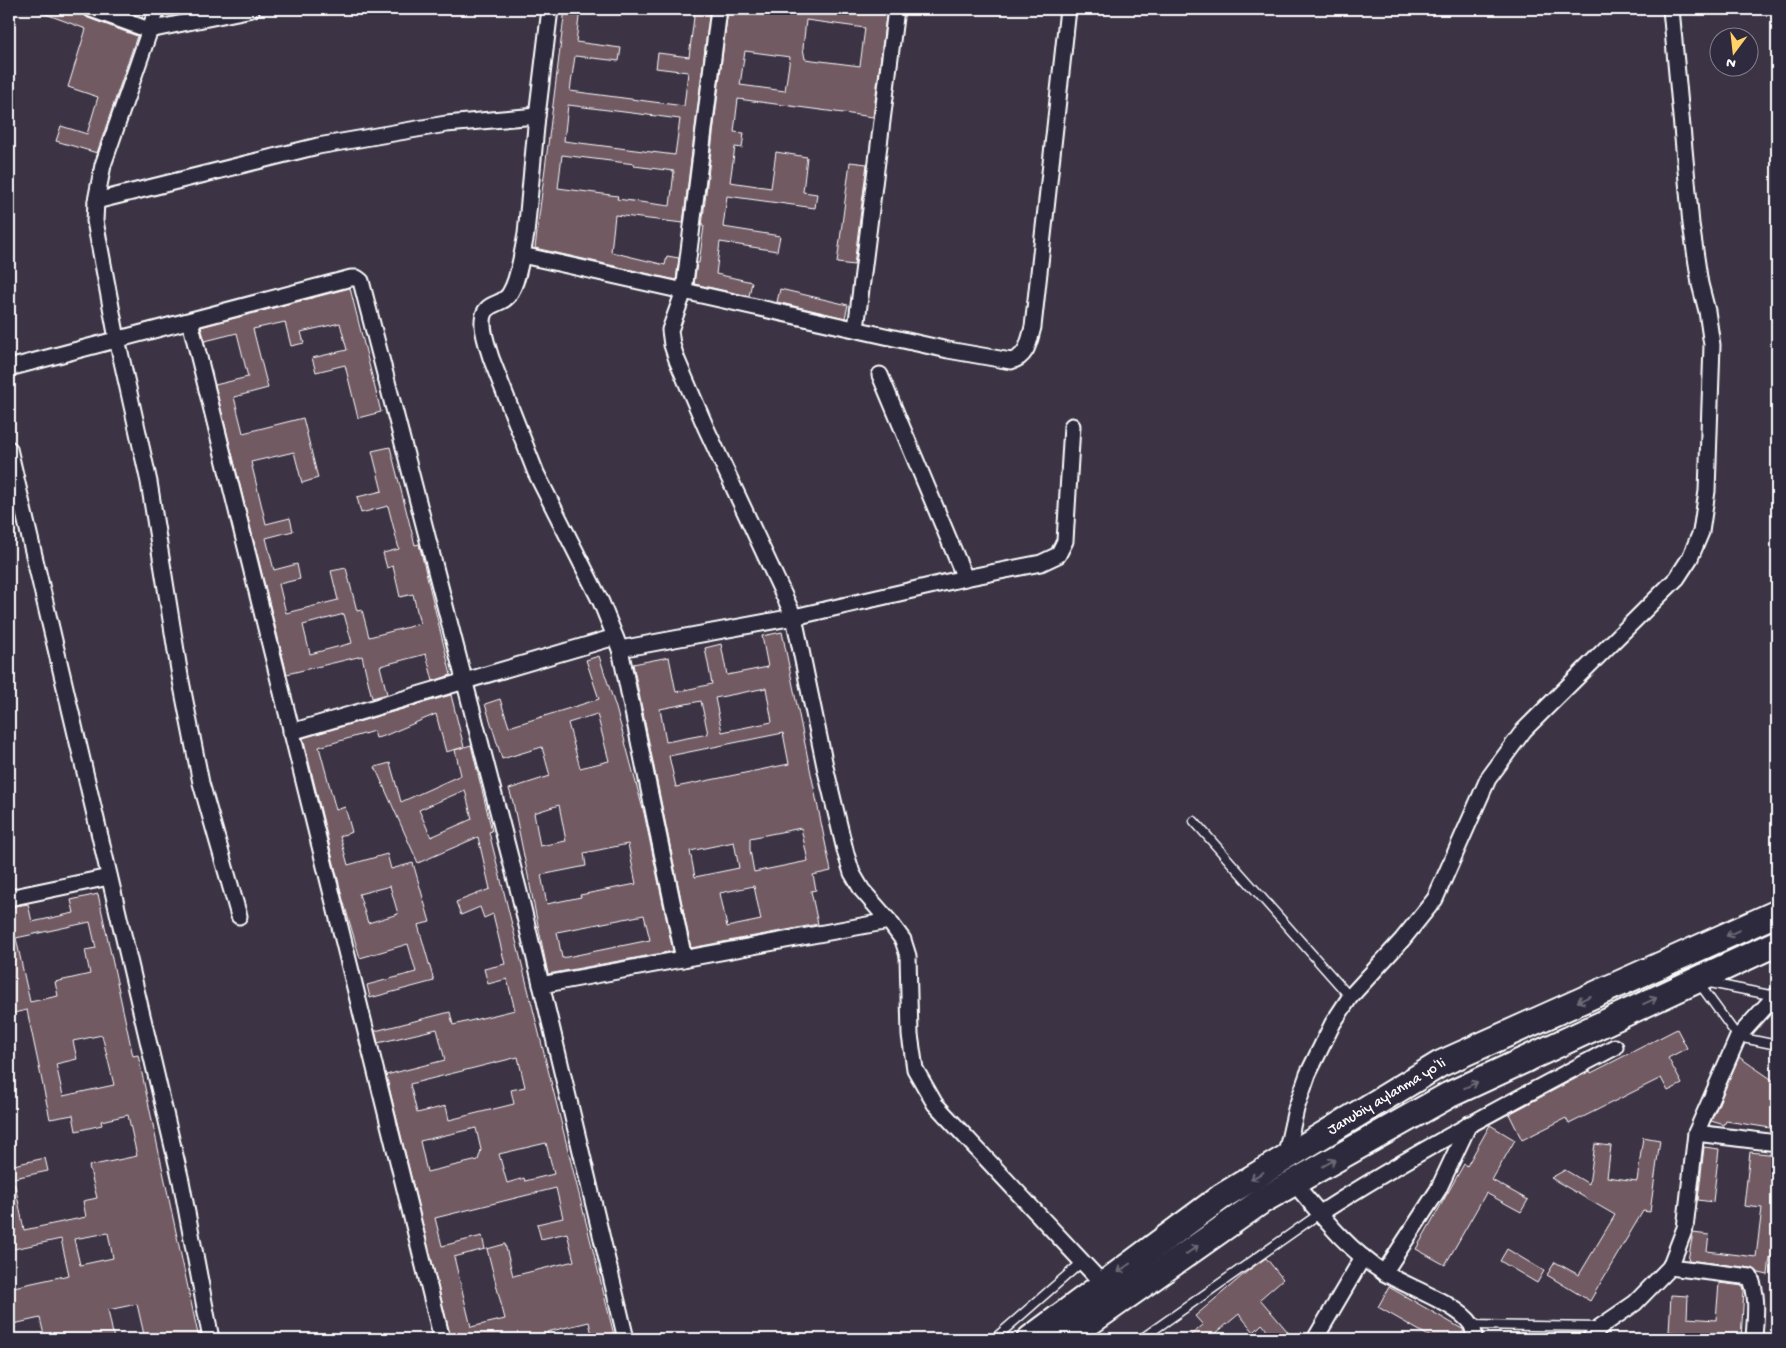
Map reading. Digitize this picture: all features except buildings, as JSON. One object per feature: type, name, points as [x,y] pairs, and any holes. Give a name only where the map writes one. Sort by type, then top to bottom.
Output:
[{"type":"highway","name":"Janubiy aylanma yoʻli","points":[[1030,1339],[1221,1197],[1440,1064],[1777,913]]},
{"type":"highway","name":"Janubiy aylanma yoʻli","points":[[1075,1337],[1262,1200],[1449,1095],[1777,943]]},
{"type":"street","points":[[91,9],[149,30],[252,9]]},
{"type":"street","points":[[157,9],[103,165],[96,201],[95,221],[117,339],[149,482],[180,676],[201,784],[239,916]]},
{"type":"street","points":[[550,9],[537,116],[526,234],[522,255],[510,295],[490,306],[483,316],[489,351],[536,473],[601,602],[618,643],[684,959]]},
{"type":"street","points":[[720,9],[684,291],[670,330],[672,345],[677,360],[794,617],[826,771],[852,874],[862,890],[903,940],[908,956],[910,1034],[915,1069],[935,1104],[1103,1284]]},
{"type":"street","points":[[856,329],[896,9]]},
{"type":"street","points":[[522,255],[948,350],[1011,361],[1018,359],[1027,348],[1033,327],[1068,9]]},
{"type":"street","points":[[1285,1158],[1296,1109],[1308,1074],[1333,1023],[1350,997],[1402,940],[1435,899],[1488,779],[1524,730],[1677,578],[1690,558],[1701,532],[1707,491],[1712,345],[1691,224],[1671,9]]},
{"type":"street","points":[[96,201],[318,146],[446,124],[537,116]]},
{"type":"street","points":[[9,368],[351,278],[357,278],[361,281],[519,892],[626,1339]]},
{"type":"street","points":[[190,321],[442,1339]]},
{"type":"street","points":[[880,375],[965,578]]},
{"type":"street","points":[[291,732],[465,682],[618,643],[794,617],[965,578],[1041,563],[1058,555],[1065,541],[1072,426]]},
{"type":"street","points":[[9,449],[13,486],[181,1181],[211,1339]]},
{"type":"street","points":[[9,898],[109,877]]},
{"type":"street","points":[[541,985],[889,921]]},
{"type":"street","points":[[1590,1339],[1600,1327],[1635,1303],[1670,1267],[1685,1228],[1696,1133],[1738,1038],[1776,996]]},
{"type":"street","points":[[1319,1214],[1469,1124],[1615,1047]]},
{"type":"street","points":[[1384,1273],[1438,1190],[1469,1124]]},
{"type":"street","points":[[1696,1133],[1777,1143]]},
{"type":"street","points":[[1294,1183],[1319,1214],[1362,1258],[1384,1273],[1458,1311],[1473,1332]]},
{"type":"street","points":[[1315,1339],[1362,1258]]},
{"type":"street","points":[[1670,1267],[1750,1277],[1756,1304],[1754,1339]]},
{"type":"lane","points":[[1194,821],[1350,997]]},
{"type":"lane","points":[[1696,980],[1776,996]]},
{"type":"lane","points":[[1696,980],[1738,1038],[1777,1045]]},
{"type":"lane","points":[[1141,1339],[1319,1214]]},
{"type":"lane","points":[[994,1339],[1082,1262]]},
{"type":"lane","points":[[1473,1332],[1600,1327]]}]
